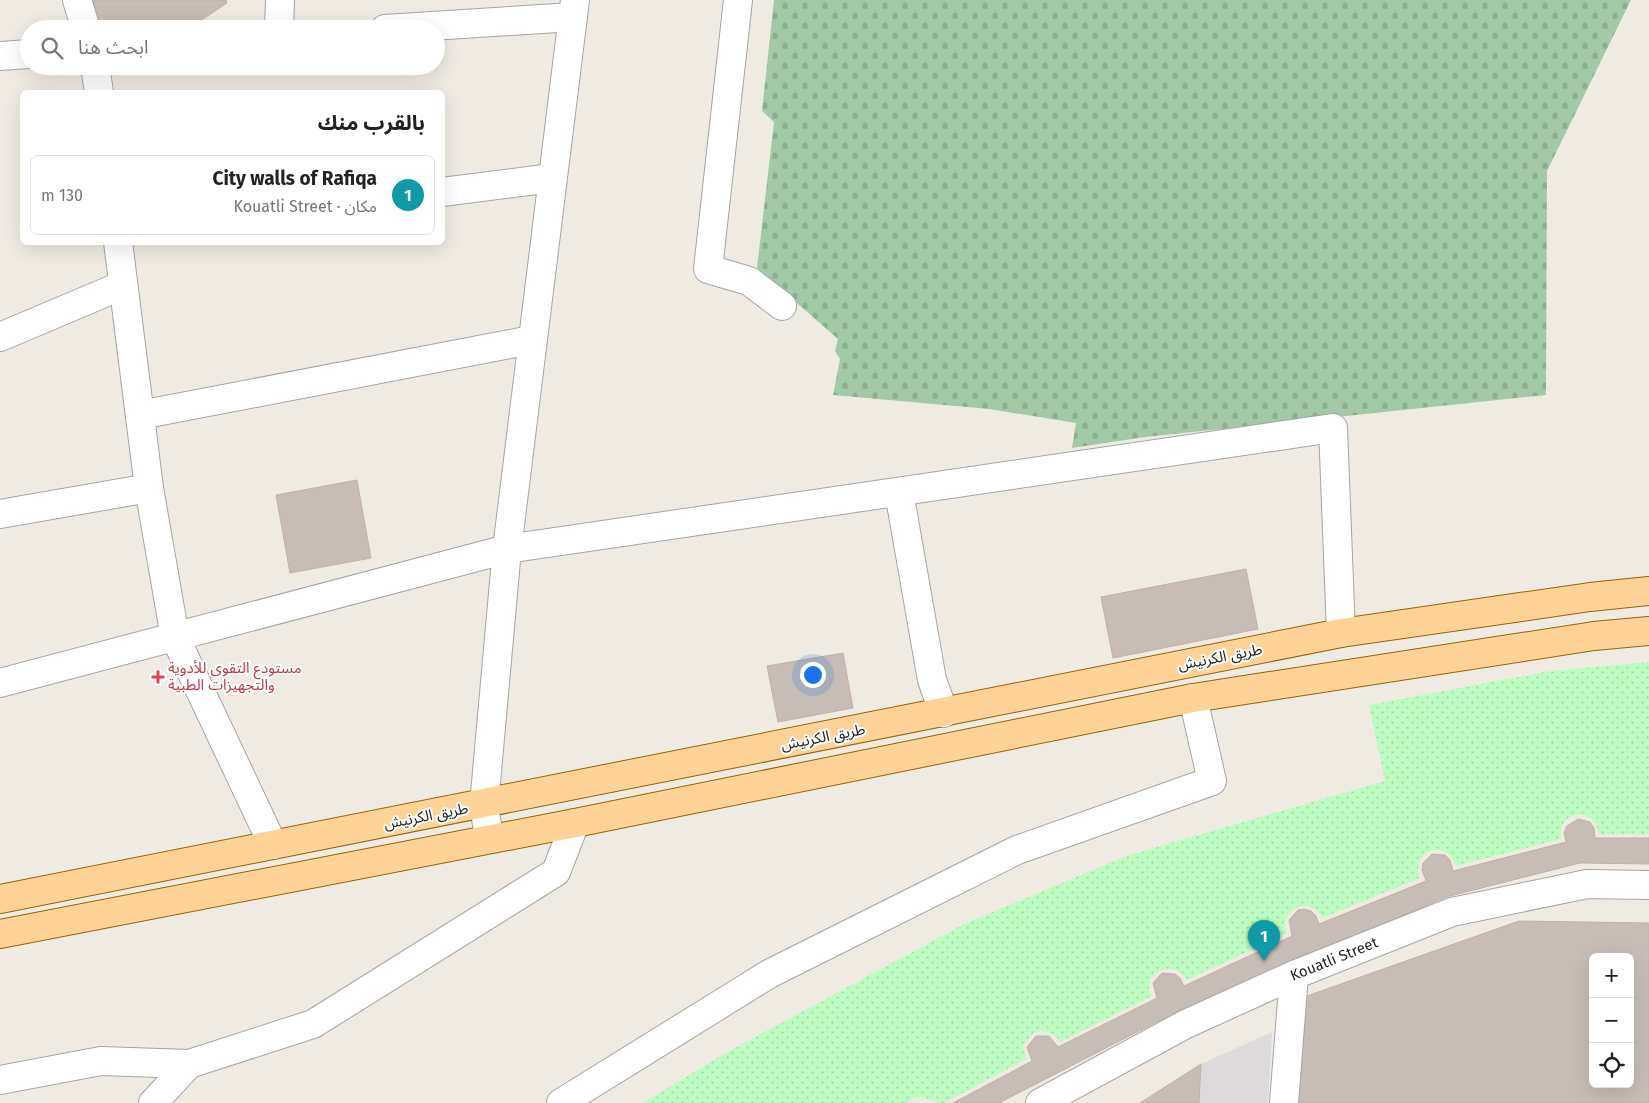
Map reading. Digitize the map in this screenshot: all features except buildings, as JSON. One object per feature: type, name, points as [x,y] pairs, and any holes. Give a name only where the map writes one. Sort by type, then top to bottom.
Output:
[{"type":"main road","name":"طريق الكرنيش","points":[[0,899],[484,805],[1341,633],[1590,597],[1649,592]]},
{"type":"main road","points":[[0,934],[489,838],[575,823],[1193,698],[1594,636],[1649,632]]},
{"type":"street","points":[[77,0],[83,20]]},
{"type":"street","points":[[279,20],[280,0]]},
{"type":"street","points":[[738,0],[708,269],[749,281],[782,306]]},
{"type":"street","points":[[445,22],[574,8],[507,549],[484,805],[489,838]]},
{"type":"street","points":[[0,56],[20,55]]},
{"type":"street","points":[[96,75],[99,90]]},
{"type":"street","points":[[445,192],[552,178]]},
{"type":"street","points":[[118,245],[149,488],[175,637],[272,845]]},
{"type":"street","points":[[0,337],[123,285]]},
{"type":"street","points":[[140,415],[532,340]]},
{"type":"street","points":[[0,683],[507,549],[1333,428],[1341,633]]},
{"type":"street","points":[[0,514],[149,488]]},
{"type":"street","points":[[899,492],[932,680],[944,713]]},
{"type":"street","points":[[561,1103],[768,974],[1016,850],[1212,781],[1193,698]]},
{"type":"street","points":[[0,1080],[101,1061],[189,1064],[313,1024],[556,872],[575,823]]},
{"type":"street","name":"Kouatli Street","points":[[1040,1103],[1186,1024],[1294,975],[1452,912],[1587,884],[1649,885]]},
{"type":"street","points":[[1284,1103],[1294,975]]},
{"type":"street","points":[[153,1103],[189,1064]]},
{"type":"shaded area","points":[[1272,1032],[1268,1103],[1199,1103],[1201,1064]]},
{"type":"green space","points":[[774,0],[1631,0],[1547,171],[1546,395],[1145,437],[1072,448],[1076,423],[989,409],[833,395],[840,359],[835,351],[838,339],[757,268],[774,122],[762,111]]},
{"type":"green space","points":[[1649,662],[1649,834],[1599,834],[1591,818],[1577,815],[1570,817],[1565,822],[1561,829],[1561,839],[1456,866],[1451,857],[1445,852],[1431,851],[1420,860],[1418,868],[1420,878],[1322,918],[1317,911],[1310,907],[1303,906],[1297,908],[1287,918],[1285,925],[1287,934],[1186,980],[1181,973],[1174,970],[1160,971],[1151,981],[1152,996],[1060,1042],[1058,1038],[1048,1032],[1034,1032],[1023,1046],[1026,1059],[944,1103],[921,1097],[912,1099],[907,1103],[643,1103],[722,1055],[964,924],[1129,855],[1385,781],[1369,705],[1550,671]]},
{"type":"place","name":"مستودع التقوى للأدوية والتجهيزات الطبية","points":[[158,677]]},
{"type":"place","name":"City walls of Rafiqa","points":[[1264,961]]}]
